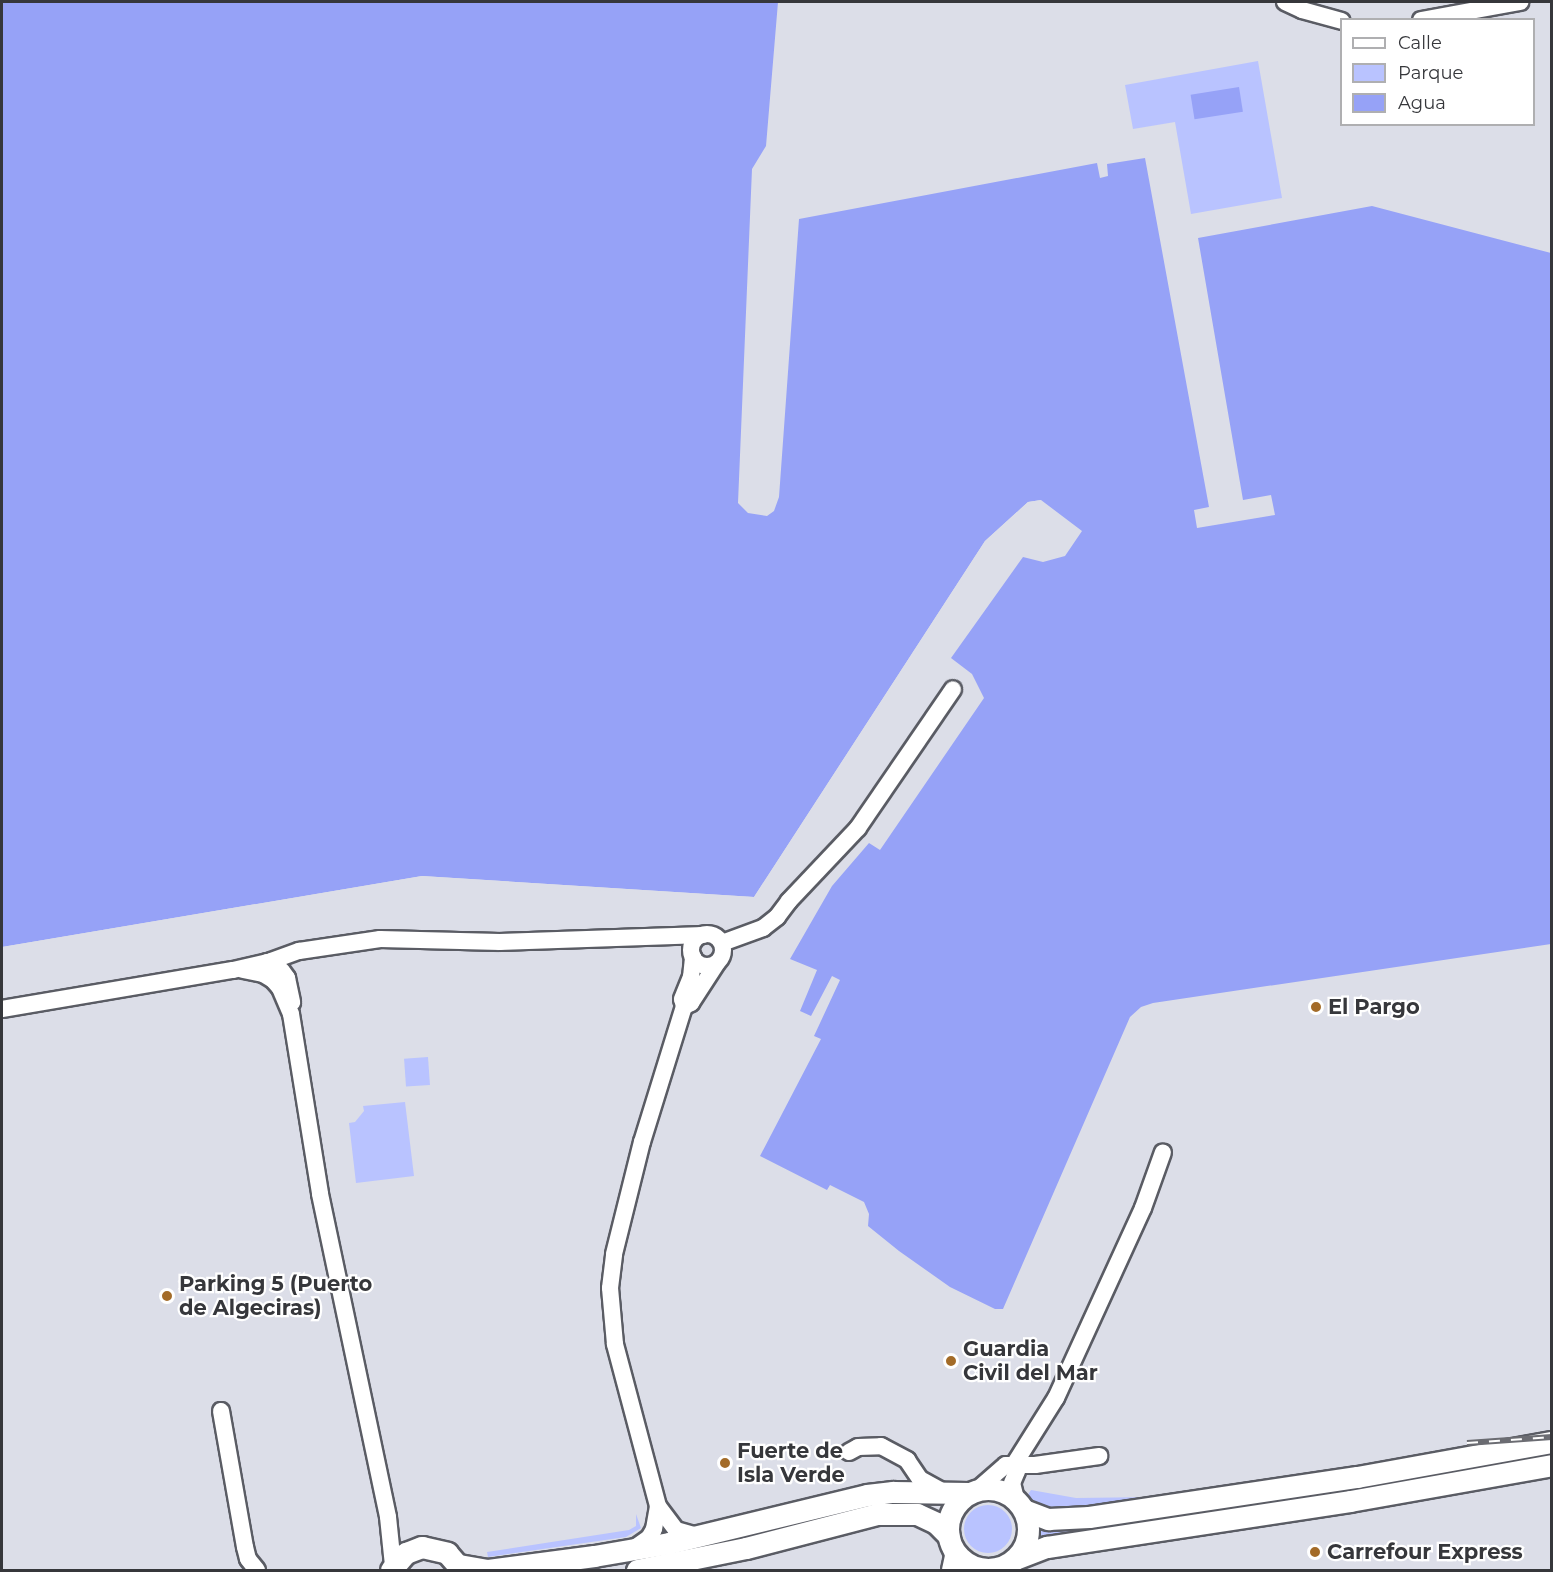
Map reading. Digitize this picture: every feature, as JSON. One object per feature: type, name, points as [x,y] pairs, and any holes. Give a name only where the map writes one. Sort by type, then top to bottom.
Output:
[{"type":"main road","points":[[392,1568],[405,1553],[422,1547],[447,1553],[460,1568],[478,1570],[504,1569],[631,1550],[867,1495],[893,1492],[943,1493],[994,1489],[1048,1519],[1089,1517],[1346,1479],[1551,1442]]},
{"type":"main road","points":[[637,1570],[746,1548],[877,1514],[917,1514],[936,1523],[968,1563],[988,1570],[1031,1551],[1047,1547],[1350,1501],[1551,1465]]},
{"type":"main road","points":[[950,1540],[952,1511],[973,1492]]},
{"type":"main road","points":[[1015,1559],[1028,1538],[1028,1521],[1020,1505]]},
{"type":"street","points":[[1285,2],[1302,10],[1340,21]]},
{"type":"street","points":[[1432,18],[1520,2]]},
{"type":"street","points":[[722,943],[763,928],[777,917],[789,901],[858,828],[953,689]]},
{"type":"street","points":[[699,1536],[676,1530],[658,1506],[615,1344],[610,1288],[614,1254],[642,1142],[684,1006],[682,999],[691,977],[694,941],[703,935]]},
{"type":"street","points":[[2,1009],[233,970],[299,951],[380,939],[500,942],[714,935],[722,943],[723,954],[691,1003],[684,1006]]},
{"type":"street","points":[[661,938],[706,966],[717,963]]},
{"type":"street","points":[[288,981],[294,960],[304,953],[329,946]]},
{"type":"street","points":[[267,962],[282,971],[288,981],[293,1008],[291,1014]]},
{"type":"street","points":[[233,970],[251,970],[273,980],[280,988],[291,1014],[320,1194],[388,1517],[392,1568]]},
{"type":"street","points":[[1020,1505],[1012,1483],[1017,1471],[1016,1463],[1056,1398],[1143,1208],[1163,1152]]},
{"type":"street","points":[[221,1411],[244,1547],[254,1569]]},
{"type":"street","points":[[849,1452],[858,1447],[881,1446],[907,1460],[920,1479],[943,1493]]},
{"type":"street","points":[[973,1492],[1006,1465],[1016,1463],[1035,1465],[1099,1456]]},
{"type":"street","points":[[631,1550],[649,1538],[654,1529],[658,1506]]},
{"type":"street","points":[[388,1517],[404,1540],[422,1547]]},
{"type":"street","points":[[950,1540],[953,1556],[950,1570]]},
{"type":"green space","points":[[1258,61],[1282,198],[1191,214],[1175,122],[1133,129],[1125,85]]},
{"type":"green space","points":[[428,1057],[430,1085],[406,1087],[404,1059]]},
{"type":"green space","points":[[405,1102],[414,1176],[356,1183],[349,1123],[355,1122],[364,1111],[363,1106]]},
{"type":"green space","points":[[1031,1490],[1076,1498],[1154,1497],[1075,1509],[1043,1508],[1025,1499]]},
{"type":"green space","points":[[983,1505],[993,1505],[1005,1512],[1012,1524],[1012,1534],[1005,1546],[993,1553],[983,1553],[968,1542],[964,1534],[964,1524],[975,1509]]},
{"type":"green space","points":[[1189,1512],[1189,1515],[1033,1541],[1035,1527],[1083,1528]]},
{"type":"green space","points":[[636,1514],[641,1528],[626,1537],[488,1557],[487,1552],[629,1530],[636,1526]]},
{"type":"water","points":[[2,2],[778,2],[766,146],[752,169],[738,503],[748,513],[767,516],[774,511],[779,497],[799,219],[1097,163],[1100,178],[1108,176],[1107,164],[1145,158],[1209,507],[1194,510],[1197,528],[1275,515],[1271,495],[1243,500],[1198,238],[1372,206],[1551,253],[1551,944],[1153,1003],[1141,1007],[1130,1017],[1003,1309],[995,1309],[950,1287],[899,1251],[868,1226],[869,1214],[864,1202],[830,1185],[827,1190],[760,1156],[821,1039],[814,1036],[840,980],[832,976],[811,1016],[800,1011],[817,970],[790,959],[832,886],[869,843],[880,850],[984,698],[972,674],[951,658],[1023,557],[1043,562],[1065,556],[1082,531],[1041,500],[1028,502],[985,541],[754,897],[422,876],[2,947]]},
{"type":"water","points":[[1239,87],[1243,112],[1195,119],[1191,95]]},
{"type":"pier","points":[[1041,500],[1040,503],[1030,505],[988,543],[755,900],[422,879],[2,950],[2,947],[422,876],[754,897],[985,541],[1028,502]]},
{"type":"railway","points":[[1467,1443],[1552,1437]]},
{"type":"place","name":"El Pargo","points":[[1316,1007]]},
{"type":"place","name":"Parking 5 (Puerto de Algeciras)","points":[[167,1296]]},
{"type":"place","name":"Guardia Civil del Mar","points":[[951,1361]]},
{"type":"place","name":"Fuerte de Isla Verde","points":[[725,1463]]},
{"type":"place","name":"Carrefour Express","points":[[1315,1552]]}]
